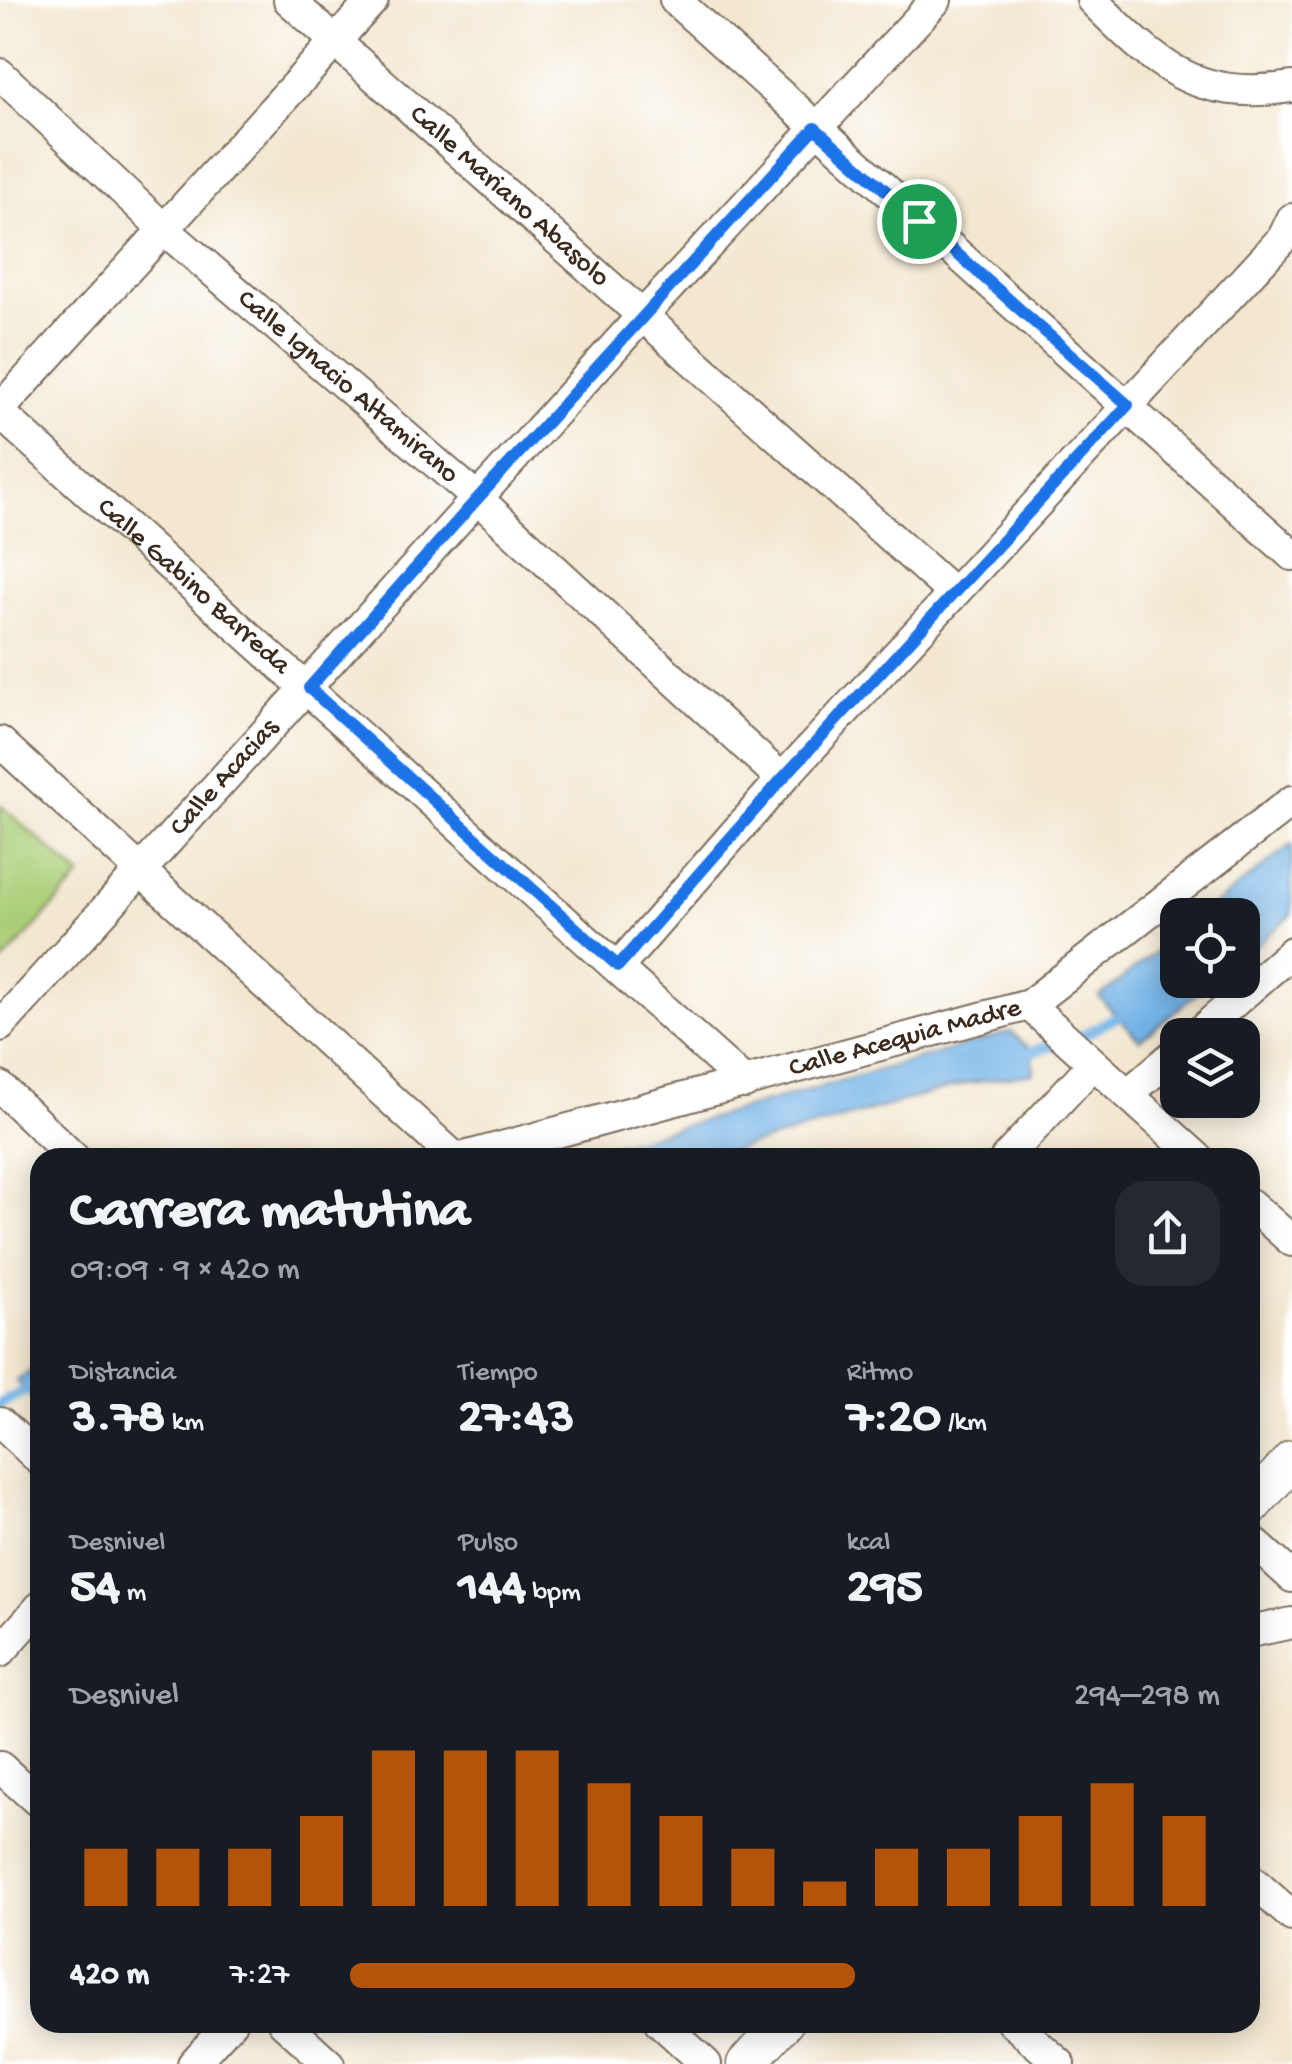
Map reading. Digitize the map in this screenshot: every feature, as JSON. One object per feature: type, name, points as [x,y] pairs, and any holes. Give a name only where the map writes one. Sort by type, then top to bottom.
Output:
[{"type":"street","name":"Calle Mariano Abasolo","points":[[289,0],[953,594]]},
{"type":"street","points":[[0,411],[373,0]]},
{"type":"street","points":[[675,0],[1292,554]]},
{"type":"street","name":"Calle Acacias","points":[[0,1026],[644,314],[936,0]]},
{"type":"street","points":[[1092,0],[1142,50],[1192,82],[1253,89],[1292,87]]},
{"type":"street","name":"Calle Ignacio Altamirano","points":[[0,74],[166,230],[478,498],[782,779]]},
{"type":"street","points":[[618,966],[782,779],[1283,238],[1292,219]]},
{"type":"street","name":"Calle Gabino Barreda","points":[[0,411],[746,1082]]},
{"type":"street","points":[[0,742],[447,1148]]},
{"type":"street","name":"Calle Acequia Madre","points":[[496,1148],[746,1082],[1037,1013],[1292,801]]},
{"type":"street","points":[[1216,1018],[1292,952]]},
{"type":"street","points":[[1037,1013],[1187,1148]]},
{"type":"street","points":[[1014,1148],[1087,1058]]},
{"type":"street","points":[[1128,1094],[1160,1066]]},
{"type":"street","points":[[0,1087],[64,1148]]},
{"type":"street","points":[[1260,1213],[1292,1241]]},
{"type":"street","points":[[8,1429],[30,1450]]},
{"type":"street","points":[[1260,1495],[1292,1460]]},
{"type":"street","points":[[1260,1547],[1292,1577]]},
{"type":"street","points":[[0,1652],[30,1619]]},
{"type":"street","points":[[1260,1630],[1292,1623]]},
{"type":"street","points":[[0,1767],[30,1794]]},
{"type":"street","points":[[1260,1888],[1292,1916]]},
{"type":"street","points":[[193,2064],[221,2033]]},
{"type":"street","points":[[296,2033],[329,2064]]},
{"type":"street","points":[[672,2033],[706,2064]]},
{"type":"street","points":[[746,2064],[774,2033]]},
{"type":"street","points":[[1025,2033],[1060,2064]]},
{"type":"green space","points":[[0,805],[81,876],[0,965]]},
{"type":"water","points":[[1292,844],[1292,915],[1260,942],[1260,898],[1224,898]]},
{"type":"water","points":[[1160,949],[1160,998],[1191,998],[1167,1018],[1160,1018],[1160,1024],[1140,1040],[1099,997]]},
{"type":"water","points":[[1011,1032],[1033,1051],[1034,1073],[964,1084],[741,1148],[605,1148]]},
{"type":"water","points":[[30,1372],[30,1396],[16,1381]]},
{"type":"waterway","points":[[1022,1055],[1081,1036],[1129,1010]]},
{"type":"waterway","points":[[0,1404],[30,1388]]},
{"type":"route","points":[[815,128],[919,221],[1128,405],[782,779],[618,966],[309,688],[815,128]]}]
